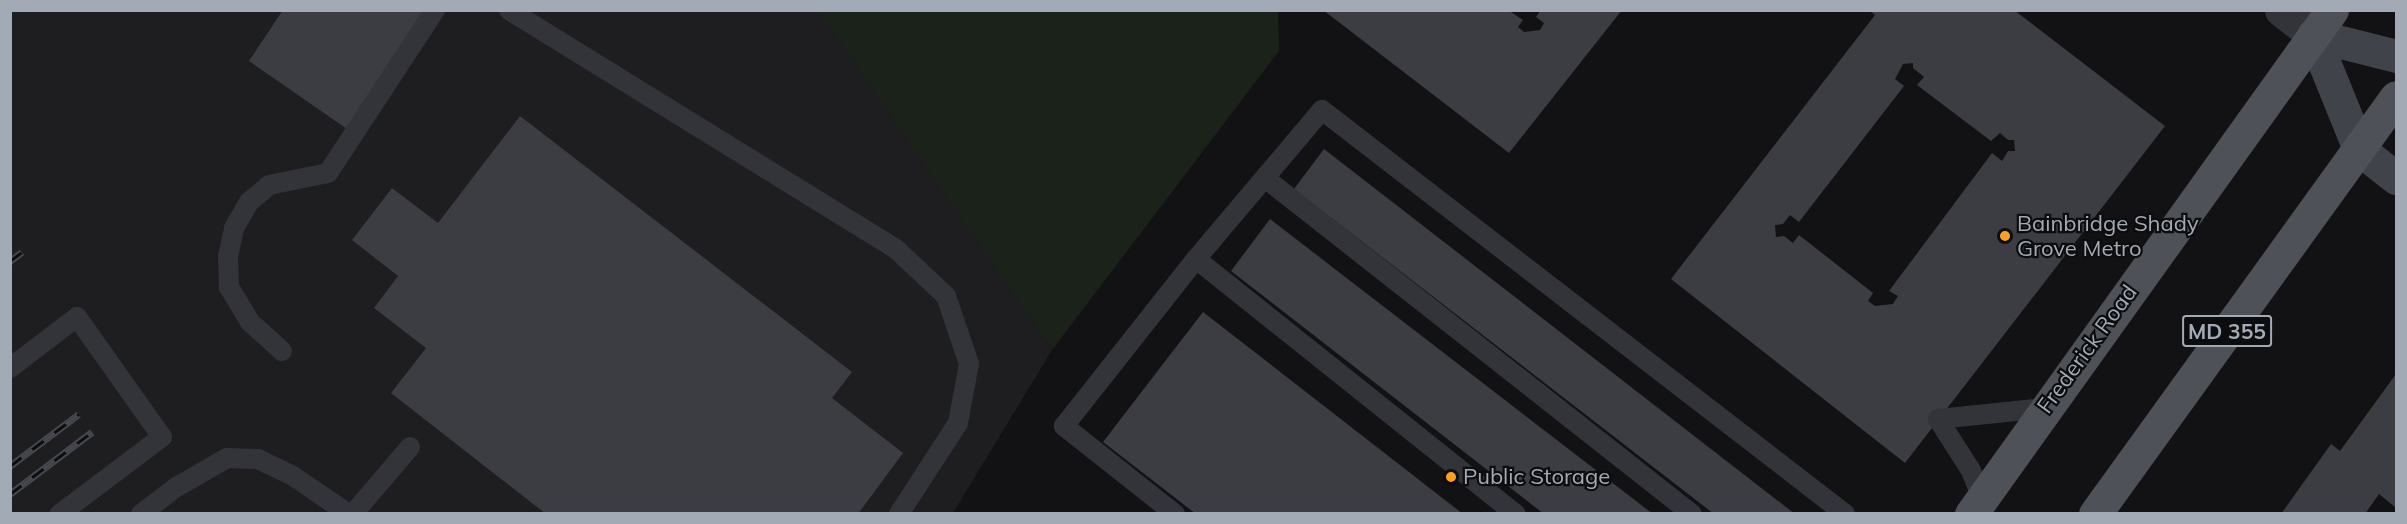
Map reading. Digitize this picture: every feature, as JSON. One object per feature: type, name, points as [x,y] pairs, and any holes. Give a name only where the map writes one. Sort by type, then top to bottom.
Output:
[{"type":"main road","name":"Frederick Road","points":[[1976,506],[2322,23]]},
{"type":"main road","name":"MD 355","points":[[2095,513],[2397,97]]},
{"type":"street","points":[[2281,10],[2322,23],[2397,56]]},
{"type":"street","points":[[2322,23],[2359,149],[2397,178]]},
{"type":"lane","points":[[282,351],[250,322],[230,287],[228,257],[234,228],[249,202],[269,185],[328,173],[435,10]]},
{"type":"lane","points":[[508,10],[896,249],[946,296],[969,364],[958,423],[899,513]]},
{"type":"lane","points":[[1175,513],[1064,426],[1196,259],[1322,110],[1845,513]]},
{"type":"lane","points":[[1265,178],[1692,513]]},
{"type":"lane","points":[[1196,259],[1516,513]]},
{"type":"lane","points":[[10,368],[77,318],[162,437],[60,513]]},
{"type":"lane","points":[[1976,506],[1970,469],[1938,418],[2045,408]]},
{"type":"lane","points":[[141,513],[175,488],[227,458],[258,459],[293,476],[351,513],[410,447]]},
{"type":"shaded area","points":[[10,11],[824,11],[1052,350],[953,513],[11,513]]},
{"type":"shaded area","points":[[819,11],[1278,11],[1279,51],[1052,350]]},
{"type":"building","points":[[283,10],[427,10],[347,129],[249,61]]},
{"type":"building","points":[[1323,10],[1508,10],[1523,20],[1518,27],[1524,32],[1540,30],[1544,23],[1536,17],[1541,10],[1622,10],[1509,153]]},
{"type":"building","name":"Bainbridge Shady Grove Metro","points":[[1869,10],[2014,10],[2165,126],[1905,463],[1671,279],[1875,15]],"holes":[[[1913,63],[1913,68],[1924,77],[1917,85],[1991,141],[2000,133],[2008,140],[2014,140],[2015,151],[2008,151],[2002,161],[1992,153],[1889,291],[1898,296],[1893,304],[1875,306],[1868,301],[1873,293],[1799,235],[1793,243],[1784,236],[1776,237],[1775,225],[1783,224],[1790,215],[1799,222],[1904,86],[1895,79],[1903,64]]]},
{"type":"building","points":[[520,116],[852,372],[832,398],[903,453],[858,514],[546,514],[391,393],[426,348],[374,308],[398,276],[352,240],[392,188],[438,223]]},
{"type":"building","points":[[1324,149],[1795,514],[1714,514],[1294,189]]},
{"type":"building","points":[[1270,219],[1653,514],[1544,514],[1231,271]]},
{"type":"building","points":[[1203,312],[1463,514],[1196,514],[1103,442]]},
{"type":"building","points":[[2396,374],[2396,508],[2379,494],[2365,514],[2281,514],[2331,444],[2340,451]]},
{"type":"railway","points":[[10,261],[22,252]]},
{"type":"railway","points":[[10,466],[79,414]]},
{"type":"railway","points":[[10,494],[92,432]]},
{"type":"place","name":"Bainbridge Shady Grove Metro","points":[[2005,236]]},
{"type":"place","name":"Public Storage","points":[[1451,477]]}]
